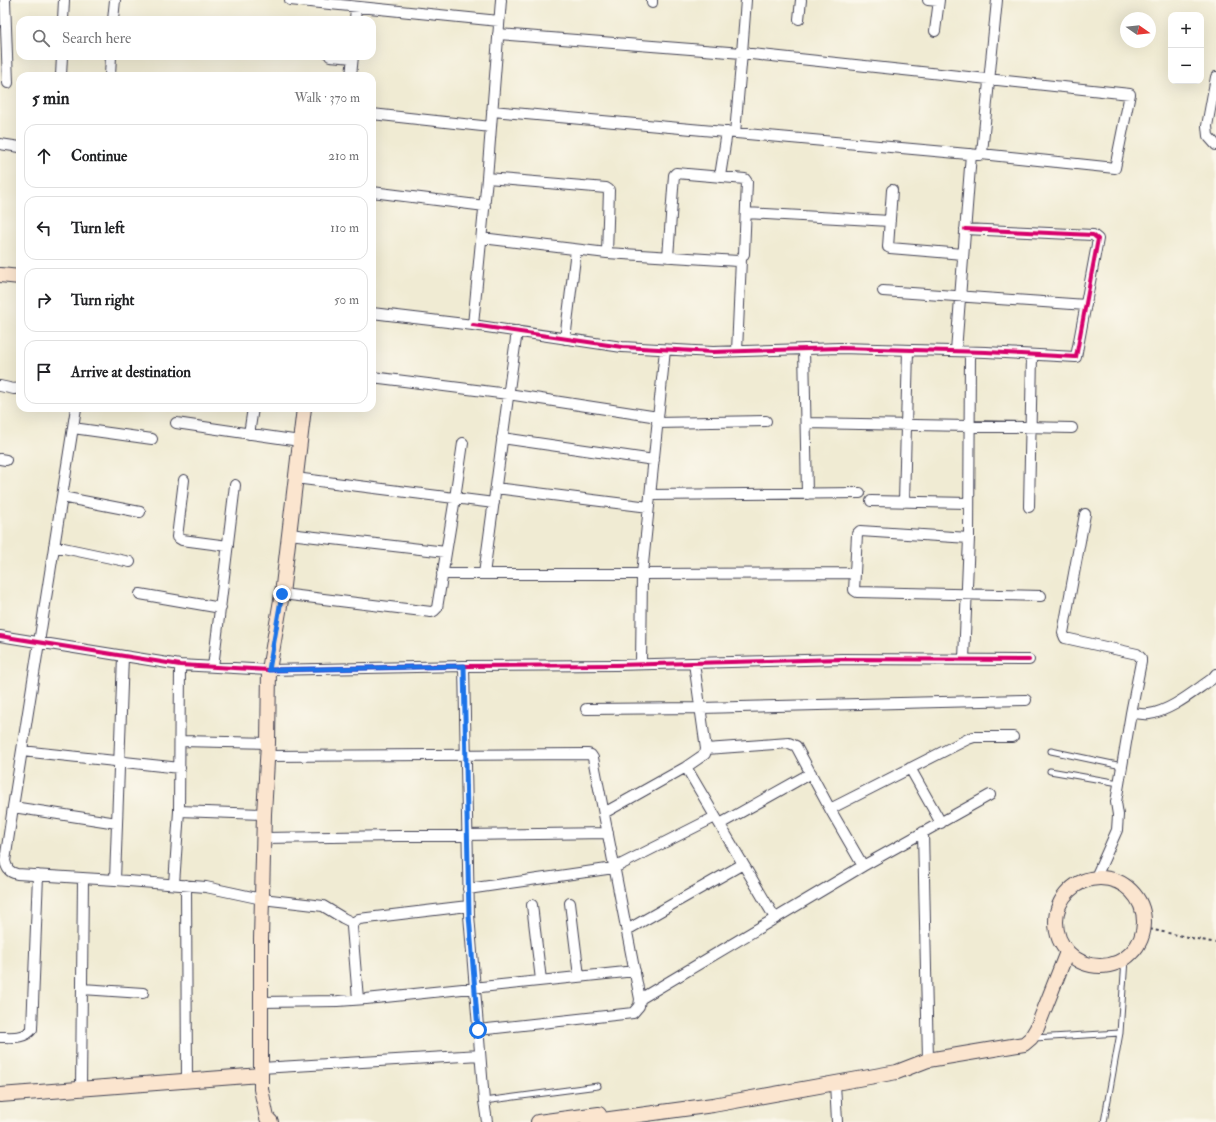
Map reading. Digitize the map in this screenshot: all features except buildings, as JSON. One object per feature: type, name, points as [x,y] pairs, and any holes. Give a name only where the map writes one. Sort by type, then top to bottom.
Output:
[{"type":"street","points":[[5,0],[8,82]]},
{"type":"street","points":[[63,16],[64,0]]},
{"type":"street","points":[[113,16],[115,0]]},
{"type":"street","points":[[290,0],[499,21]]},
{"type":"street","points":[[473,325],[485,206],[501,0]]},
{"type":"street","points":[[720,176],[731,132],[742,53],[746,0]]},
{"type":"street","points":[[799,19],[801,0]]},
{"type":"street","points":[[935,0],[935,31]]},
{"type":"street","points":[[956,351],[965,229],[989,80],[997,0]]},
{"type":"street","points":[[355,16],[356,7]]},
{"type":"street","points":[[492,111],[976,154],[1115,168],[1130,94],[742,53],[498,34]]},
{"type":"street","points":[[61,72],[62,60]]},
{"type":"street","points":[[110,72],[111,60]]},
{"type":"street","points":[[351,72],[353,60]]},
{"type":"street","points":[[1216,77],[1207,126],[1208,136],[1216,145]]},
{"type":"street","points":[[376,114],[491,127]]},
{"type":"street","points":[[0,144],[16,146]]},
{"type":"street","points":[[668,257],[674,175],[676,173],[745,179],[747,182],[746,213],[744,254],[741,259],[737,351]]},
{"type":"street","points":[[487,178],[606,188],[609,190],[607,253]]},
{"type":"street","points":[[892,190],[888,247],[963,254]]},
{"type":"street","points":[[376,192],[485,206]]},
{"type":"street","points":[[746,213],[890,221]]},
{"type":"street","points":[[376,313],[473,325],[622,348],[713,352],[840,348],[1076,356],[1098,239],[1093,236],[965,229]]},
{"type":"street","points":[[482,238],[607,253],[738,261],[741,259]]},
{"type":"street","points":[[565,339],[576,250]]},
{"type":"street","points":[[0,275],[16,277]]},
{"type":"street","points":[[883,290],[1086,305]]},
{"type":"street","points":[[484,574],[517,332]]},
{"type":"street","points":[[804,349],[807,494]]},
{"type":"street","points":[[641,664],[642,574],[665,350]]},
{"type":"street","points":[[904,502],[908,350]]},
{"type":"street","points":[[964,660],[969,538],[970,352]]},
{"type":"street","points":[[1030,507],[1032,355]]},
{"type":"street","points":[[376,377],[508,394],[658,420],[766,420]]},
{"type":"street","points":[[0,386],[16,389]]},
{"type":"street","points":[[75,412],[38,642],[5,860],[6,868],[17,874],[206,887],[262,899],[323,906],[353,923]]},
{"type":"street","points":[[249,434],[252,412]]},
{"type":"street","points":[[271,1122],[267,1118],[261,1089],[262,899],[264,814],[268,750],[269,670],[282,594],[304,412]]},
{"type":"street","points":[[176,423],[300,441]]},
{"type":"street","points":[[806,423],[1072,428]]},
{"type":"street","points":[[72,428],[152,439]]},
{"type":"street","points":[[502,438],[654,460]]},
{"type":"street","points":[[282,594],[431,612],[434,611],[437,608],[456,498],[463,442]]},
{"type":"street","points":[[295,478],[494,503]]},
{"type":"street","points":[[184,480],[177,537],[182,540],[228,546]]},
{"type":"street","points":[[213,667],[236,485]]},
{"type":"street","points":[[496,488],[649,507]]},
{"type":"street","points":[[650,495],[860,493]]},
{"type":"street","points":[[62,497],[140,512]]},
{"type":"street","points":[[871,501],[969,503]]},
{"type":"street","points":[[1085,514],[1063,636],[1065,638],[1137,654],[1140,656],[1141,662],[1116,802],[1118,815],[1117,830],[1096,877]]},
{"type":"street","points":[[969,538],[860,531],[857,534],[854,590],[857,592],[1041,596]]},
{"type":"street","points":[[289,534],[446,552]]},
{"type":"street","points":[[54,546],[130,562]]},
{"type":"street","points":[[442,574],[855,573]]},
{"type":"street","points":[[140,594],[220,608]]},
{"type":"street","points":[[0,636],[180,665],[269,670],[842,659],[1030,660]]},
{"type":"street","points":[[115,880],[123,656]]},
{"type":"street","points":[[604,813],[686,767],[705,754],[706,749],[694,663]]},
{"type":"street","points":[[174,884],[179,811],[180,665]]},
{"type":"street","points":[[464,666],[468,906],[487,1122]]},
{"type":"street","points":[[1131,713],[1149,714],[1164,710],[1179,702],[1212,679],[1216,674]]},
{"type":"street","points":[[586,709],[701,708],[1026,700]]},
{"type":"street","points":[[830,809],[960,742],[974,737],[1013,737]]},
{"type":"street","points":[[180,741],[268,750],[591,755],[593,758],[640,999],[639,1006],[633,1013],[478,1030]]},
{"type":"street","points":[[706,749],[789,743],[796,746],[863,866]]},
{"type":"street","points":[[22,751],[180,768]]},
{"type":"street","points":[[686,767],[775,918]]},
{"type":"street","points":[[910,768],[941,823]]},
{"type":"street","points":[[468,888],[614,868],[718,820],[811,773]]},
{"type":"street","points":[[640,999],[863,866],[990,795]]},
{"type":"street","points":[[13,807],[117,823]]},
{"type":"street","points":[[179,811],[264,814]]},
{"type":"street","points":[[922,1062],[923,832]]},
{"type":"street","points":[[264,838],[608,833]]},
{"type":"street","points":[[626,930],[743,864]]},
{"type":"street","points":[[0,1037],[23,1036],[28,1034],[32,1029],[38,875]]},
{"type":"street","points":[[1096,877],[1112,879],[1126,886],[1137,897],[1143,912],[1144,928],[1141,940],[1134,950],[1125,958],[1111,965],[1095,966],[1079,962],[1066,952],[1058,938],[1056,927],[1055,921],[1059,905],[1067,891],[1080,882],[1096,877]]},
{"type":"street","points":[[81,1089],[83,878]]},
{"type":"street","points":[[186,885],[187,1081]]},
{"type":"street","points":[[570,903],[579,976]]},
{"type":"street","points":[[532,905],[541,980]]},
{"type":"street","points":[[358,999],[352,927],[353,923],[359,919],[468,906]]},
{"type":"street","points":[[546,1121],[660,1113],[798,1080],[922,1062],[1024,1044],[1031,1038],[1037,1028],[1066,952]]},
{"type":"street","points":[[261,1002],[338,1001],[634,970]]},
{"type":"street","points":[[82,989],[143,993]]},
{"type":"street","points":[[0,1095],[187,1081],[261,1072],[480,1055]]},
{"type":"street","points":[[588,1122],[713,1105],[897,1072],[922,1062]]},
{"type":"street","points":[[835,1083],[837,1122]]},
{"type":"lane","points":[[1051,751],[1122,766]]},
{"type":"lane","points":[[1050,771],[1119,783]]},
{"type":"lane","points":[[1104,1122],[1120,1033],[1125,958]]},
{"type":"lane","points":[[1031,1038],[1120,1033]]},
{"type":"lane","points":[[484,1101],[598,1086]]},
{"type":"path","points":[[1144,928],[1216,942]]},
{"type":"cycle path","points":[[473,325],[622,347],[713,352],[840,348],[986,352],[1076,357],[1098,239],[1093,235],[965,229]]},
{"type":"cycle path","points":[[0,636],[180,665],[269,670],[616,665],[842,659],[1029,660]]},
{"type":"route","points":[[282,594],[269,670],[464,666],[469,915],[478,1030]]}]
